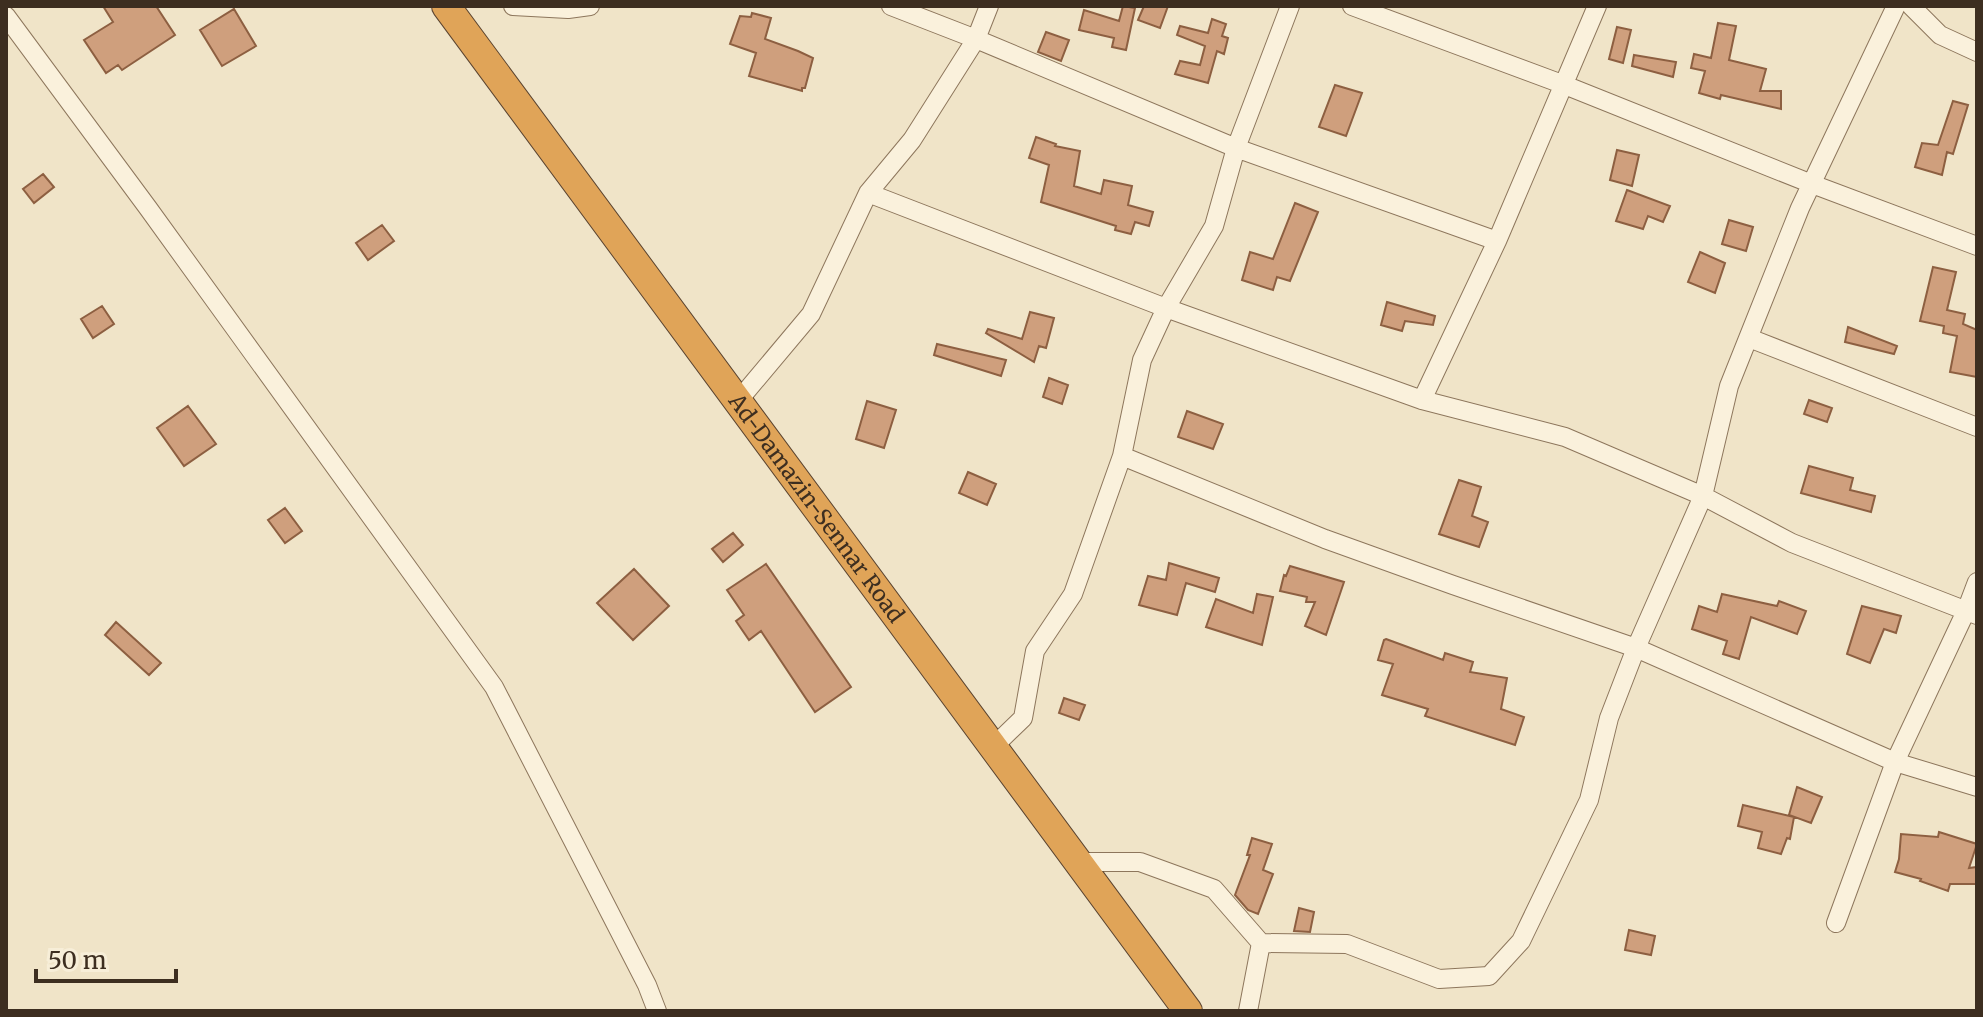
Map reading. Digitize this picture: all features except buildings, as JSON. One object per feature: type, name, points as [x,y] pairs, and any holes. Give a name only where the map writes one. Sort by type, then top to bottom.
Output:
[{"type":"highway","name":"Ad-Damazin-Sennar Road","points":[[446,6],[1188,1011]]},
{"type":"street","points":[[513,6],[568,9],[590,6]]},
{"type":"street","points":[[891,6],[1236,148],[1497,241]]},
{"type":"street","points":[[738,401],[811,314],[868,193],[912,140],[976,39],[989,6]]},
{"type":"street","points":[[993,747],[1023,718],[1035,651],[1073,594],[1122,456],[1142,360],[1166,308],[1214,226],[1236,148],[1290,6]]},
{"type":"street","points":[[1352,6],[1562,84],[1977,246]]},
{"type":"street","points":[[1422,400],[1497,241],[1597,6]]},
{"type":"street","points":[[1078,862],[1140,862],[1214,889],[1261,943],[1347,944],[1439,979],[1489,976],[1521,941],[1589,800],[1609,718],[1636,648],[1703,496],[1729,386],[1800,208],[1896,6]]},
{"type":"street","points":[[1911,6],[1940,35],[1977,52]]},
{"type":"street","points":[[6,16],[494,687],[647,985],[657,1011]]},
{"type":"street","points":[[868,193],[1166,308],[1422,400],[1565,437],[1703,496],[1792,543],[1972,613]]},
{"type":"street","points":[[1749,338],[1977,427]]},
{"type":"street","points":[[1122,456],[1325,539],[1636,648],[1895,762],[1977,787]]},
{"type":"street","points":[[1836,923],[1895,762],[1972,613],[1977,582]]},
{"type":"street","points":[[1248,1011],[1261,943]]}]
